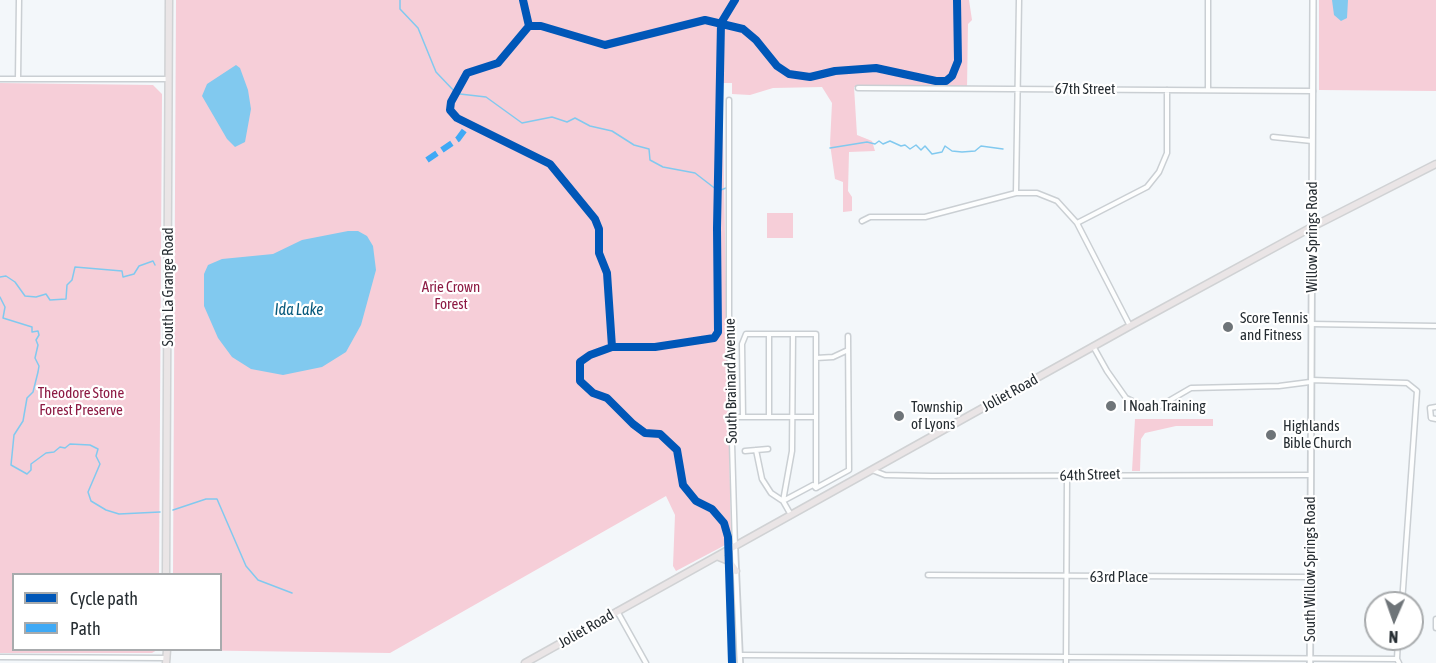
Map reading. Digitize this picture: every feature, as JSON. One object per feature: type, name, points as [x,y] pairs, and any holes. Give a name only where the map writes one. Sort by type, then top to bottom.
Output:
[{"type":"main road","name":"South La Grange Road","points":[[166,573],[169,0]]},
{"type":"main road","name":"Willow Springs Road","points":[[1312,227],[1313,0]]},
{"type":"main road","name":"Joliet Road","points":[[525,663],[617,611],[735,549],[790,514],[1093,346],[1312,227],[1436,164]]},
{"type":"main road","points":[[719,556],[729,561],[736,571]]},
{"type":"street","points":[[18,78],[19,0]]},
{"type":"street","points":[[1016,193],[1019,0]]},
{"type":"street","points":[[1208,0],[1208,90]]},
{"type":"street","points":[[0,79],[169,79]]},
{"type":"street","name":"67th Street","points":[[858,88],[1313,92]]},
{"type":"street","points":[[1077,223],[1147,186],[1159,172],[1167,153],[1167,89]]},
{"type":"street","name":"South Brainard Avenue","points":[[729,100],[732,417],[740,663]]},
{"type":"street","points":[[1273,137],[1312,141]]},
{"type":"street","points":[[862,221],[870,217],[938,214],[1016,193],[1037,193],[1057,201],[1077,223],[1130,326]]},
{"type":"street","name":"Willow Springs Road","points":[[1310,475],[1312,227]]},
{"type":"street","points":[[1311,324],[1436,326]]},
{"type":"street","points":[[743,417],[742,344],[746,334],[816,334],[816,488]]},
{"type":"street","points":[[769,334],[769,417]]},
{"type":"street","points":[[783,501],[792,451],[793,334]]},
{"type":"street","points":[[816,488],[849,470],[848,336]]},
{"type":"street","points":[[1093,346],[1126,398],[1145,407],[1160,406],[1191,388],[1279,386],[1311,381],[1407,383],[1412,385],[1417,391],[1403,591]]},
{"type":"street","points":[[816,358],[833,357],[848,350]]},
{"type":"street","points":[[1436,407],[1430,408],[1431,418],[1436,418]]},
{"type":"street","points":[[732,417],[816,417]]},
{"type":"street","points":[[745,451],[768,449]]},
{"type":"street","points":[[756,450],[762,479],[771,493],[783,501],[790,514]]},
{"type":"street","name":"64th Street","points":[[871,470],[885,475],[1067,477],[1094,474],[1310,475]]},
{"type":"street","name":"South Willow Springs Road","points":[[1310,475],[1310,662]]},
{"type":"street","points":[[1066,661],[1067,477]]},
{"type":"street","points":[[783,501],[813,485],[816,488]]},
{"type":"street","name":"63rd Place","points":[[928,575],[1310,577]]},
{"type":"street","points":[[617,611],[646,663]]},
{"type":"street","points":[[1436,619],[1436,628]]},
{"type":"street","points":[[740,655],[957,657],[1066,661],[1398,661]]},
{"type":"street","points":[[0,657],[166,661]]},
{"type":"street","points":[[869,657],[869,663]]},
{"type":"street","points":[[957,657],[957,663]]},
{"type":"green space","name":"Arie Crown Forest","points":[[176,0],[969,0],[972,20],[968,24],[967,88],[854,87],[857,135],[872,141],[875,151],[849,152],[848,191],[852,197],[852,211],[843,212],[843,182],[835,179],[830,144],[832,103],[822,87],[773,88],[750,95],[732,94],[732,83],[722,83],[731,538],[729,543],[676,571],[673,566],[675,515],[666,496],[390,653],[222,651],[222,573],[173,573]]},
{"type":"green space","points":[[1319,0],[1436,0],[1436,91],[1319,90]]},
{"type":"green space","name":"Theodore Stone Forest Preserve","points":[[0,83],[153,85],[162,94],[159,573],[12,573],[12,651],[155,651],[152,653],[0,653]]},
{"type":"green space","points":[[767,213],[793,213],[793,238],[767,238]]},
{"type":"green space","points":[[1135,419],[1213,419],[1213,426],[1176,426],[1145,433],[1141,439],[1140,471],[1132,471]]},
{"type":"water","points":[[1332,0],[1348,0],[1347,18],[1341,21],[1334,15]]},
{"type":"water","points":[[236,65],[240,68],[248,90],[251,109],[245,142],[235,147],[227,139],[202,96],[207,84]]},
{"type":"water","name":"Ida Lake","points":[[358,231],[367,236],[373,246],[376,270],[361,325],[346,352],[322,367],[283,375],[251,369],[232,357],[218,338],[204,306],[204,274],[208,265],[222,259],[273,254],[302,240]]},
{"type":"waterway","points":[[400,0],[400,9],[418,28],[436,72],[456,93]]},
{"type":"waterway","points":[[460,94],[486,97],[522,123],[552,117],[567,122],[575,118],[590,126],[612,131],[634,145],[649,149],[650,160],[663,167],[695,173],[717,190]]},
{"type":"waterway","points":[[830,148],[867,142],[875,144],[879,141],[883,144],[890,141],[901,146],[905,145],[910,149],[916,145],[921,150],[925,146],[932,154],[942,152],[945,146],[952,151],[962,152],[975,151],[981,146],[1003,149]]},
{"type":"waterway","points":[[718,191],[726,188]]},
{"type":"waterway","points":[[0,277],[6,276],[15,282],[25,296],[36,297],[46,294],[50,300],[66,299],[67,285],[72,280],[75,267],[122,271],[123,277],[134,274],[139,266],[153,261],[155,265]]},
{"type":"waterway","points":[[0,297],[5,307],[3,318],[32,327],[32,332],[38,331],[39,335],[36,340],[38,345],[35,358],[39,366],[38,372],[33,392],[27,398],[23,421],[14,435],[11,465],[27,474],[31,470],[31,464],[46,453],[54,452],[60,447],[65,448],[70,444],[90,445],[98,449],[96,456],[100,464],[88,492],[91,501],[106,510],[119,514],[160,512]]},
{"type":"waterway","points":[[173,510],[206,499],[217,499],[246,566],[258,580],[292,593]]},
{"type":"marked path","points":[[427,160],[458,139],[469,124]]},
{"type":"cycle path","points":[[523,0],[529,26],[498,63],[467,73],[451,102],[450,110],[457,118],[550,164],[595,219],[599,229],[599,253],[607,273],[612,347]]},
{"type":"cycle path","points":[[732,663],[728,537],[724,523],[712,509],[696,501],[683,485],[677,450],[660,434],[645,433],[607,398],[593,393],[580,381],[580,362],[590,355],[612,347],[655,347],[714,338],[718,332],[717,228],[721,23],[735,0]]},
{"type":"cycle path","points":[[529,26],[541,26],[605,45],[705,20],[743,29],[756,40],[777,66],[789,74],[810,77],[835,71],[876,68],[936,81],[946,81],[952,76],[958,61],[957,0]]},
{"type":"place","name":"Score Tennis and Fitness","points":[[1228,327]]},
{"type":"place","name":"I Noah Training","points":[[1111,406]]},
{"type":"place","name":"Township of Lyons","points":[[899,416]]},
{"type":"place","name":"Highlands Bible Church","points":[[1271,435]]}]
